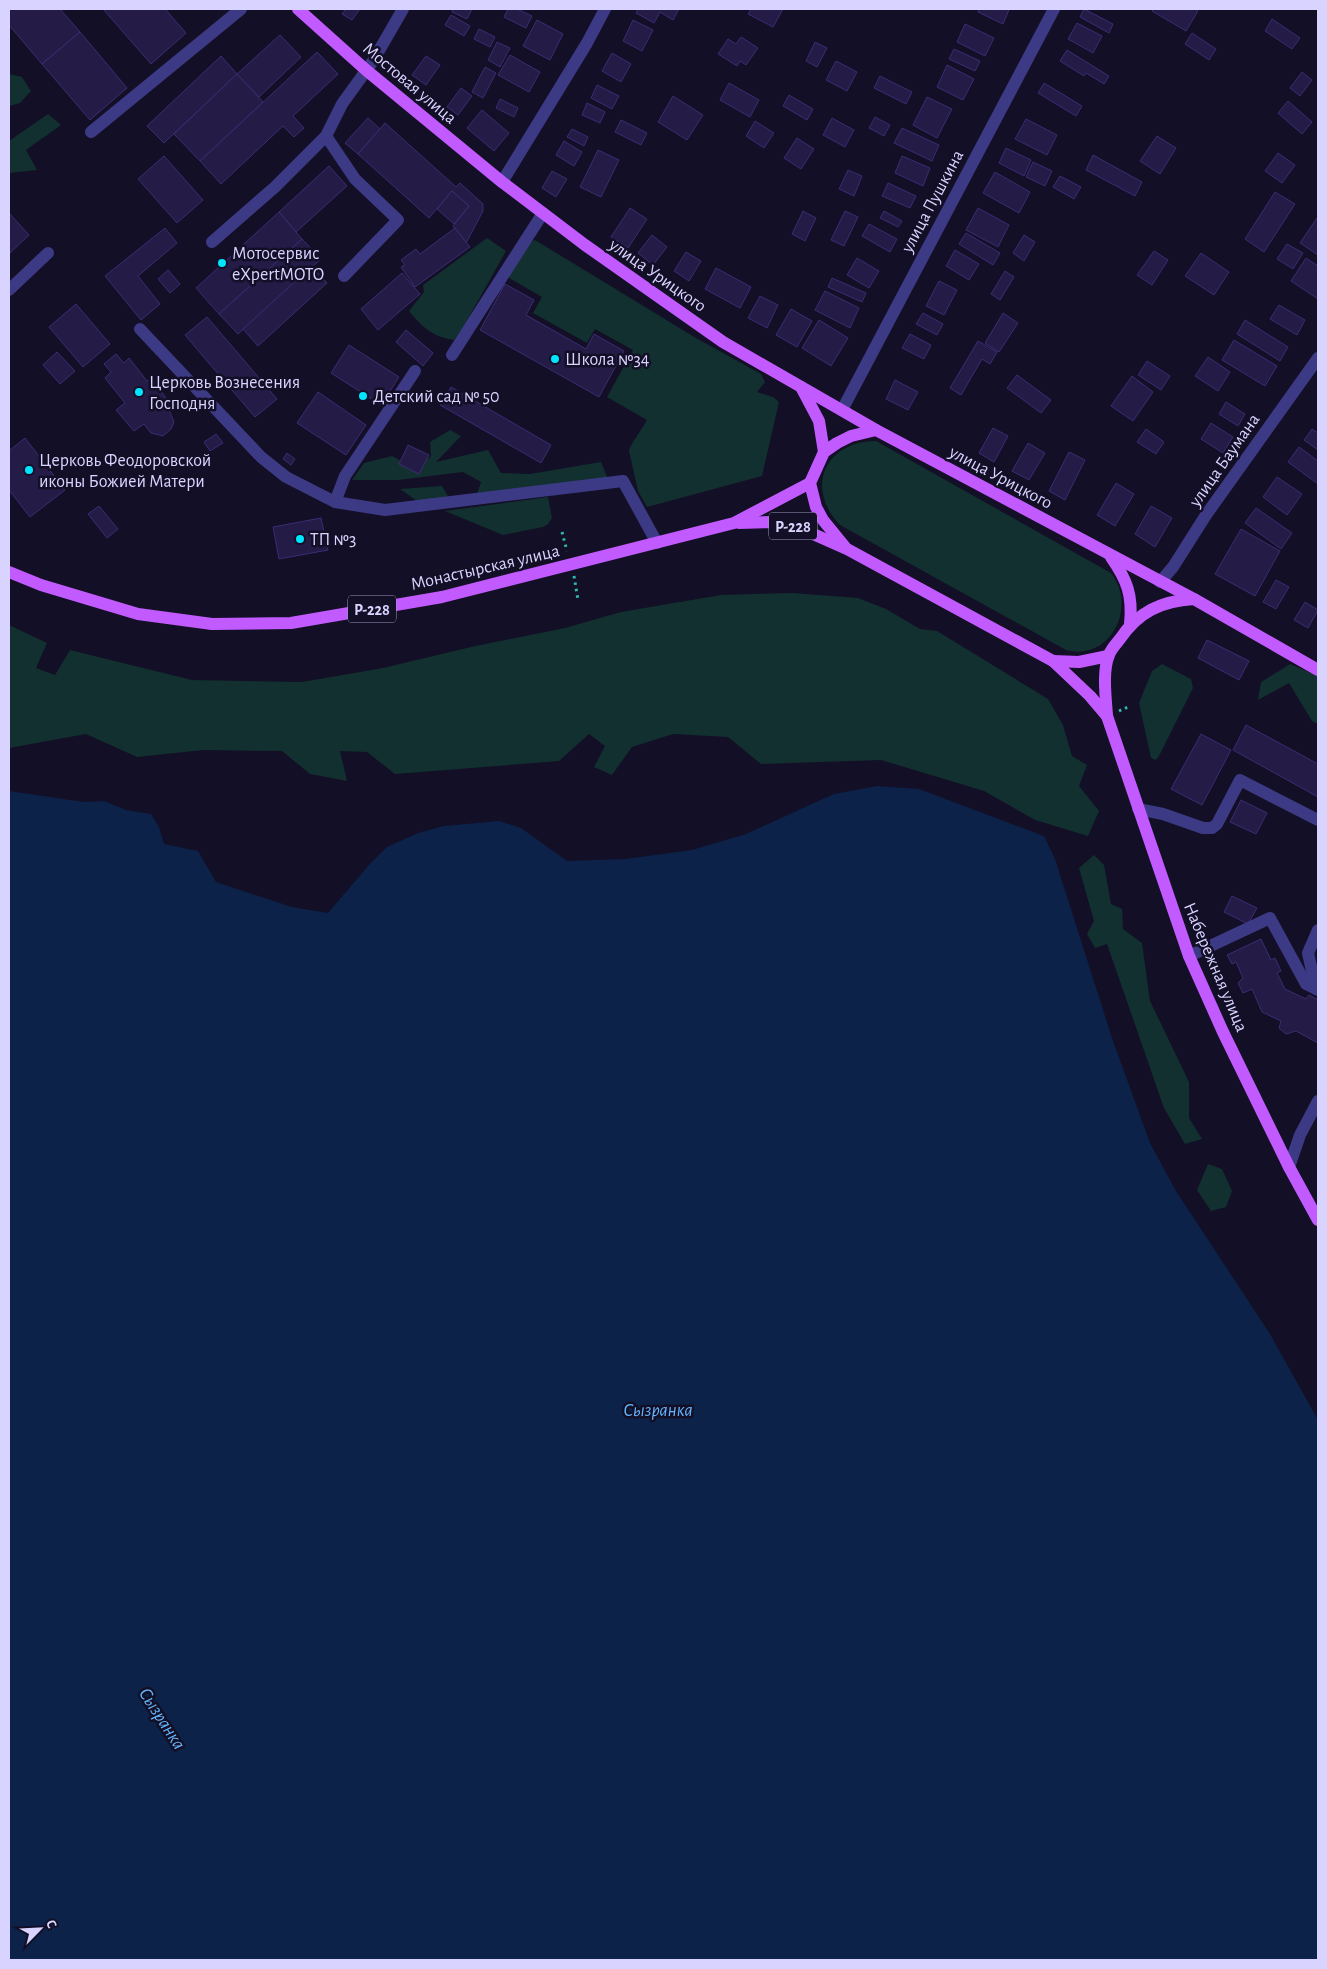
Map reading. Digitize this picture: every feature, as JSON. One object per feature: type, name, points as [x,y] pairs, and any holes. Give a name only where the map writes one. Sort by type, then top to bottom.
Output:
[{"type":"main road","name":"Мостовая улица","points":[[298,9],[366,70],[502,182]]},
{"type":"main road","name":"улица Урицкого","points":[[502,182],[585,245],[707,331],[876,430],[1194,599]]},
{"type":"main road","points":[[801,386],[819,421],[824,452]]},
{"type":"main road","points":[[876,430],[851,436],[824,452],[810,484],[816,507],[823,520],[847,549],[1053,662],[1090,696],[1107,716]]},
{"type":"main road","points":[[734,523],[810,484]]},
{"type":"main road","name":"Р-228","points":[[734,523],[771,522],[795,526],[847,549]]},
{"type":"main road","name":"Монастырская улица","points":[[9,572],[41,585],[138,614],[212,624],[290,623],[442,597],[734,523]]},
{"type":"main road","points":[[1109,555],[1120,572],[1130,596],[1132,606],[1130,624]]},
{"type":"main road","points":[[1107,716],[1106,679],[1108,656],[1130,624],[1160,605],[1175,600],[1194,599],[1318,670]]},
{"type":"main road","points":[[1053,662],[1079,662],[1108,656]]},
{"type":"main road","name":"Набережная улица","points":[[1107,716],[1189,956],[1289,1167],[1318,1220]]},
{"type":"street","points":[[92,132],[241,9]]},
{"type":"street","points":[[212,242],[275,187],[326,136],[342,104],[373,61],[403,9]]},
{"type":"street","points":[[502,182],[587,44],[605,9]]},
{"type":"street","name":"улица Пушкина","points":[[842,410],[1054,9]]},
{"type":"street","points":[[326,136],[355,179],[398,220],[344,276]]},
{"type":"street","points":[[452,355],[543,213]]},
{"type":"street","points":[[9,290],[48,253]]},
{"type":"street","points":[[140,329],[261,457],[286,477],[335,502],[385,510],[623,481],[657,543]]},
{"type":"street","name":"улица Баумана","points":[[1160,582],[1174,566],[1206,515],[1318,358]]},
{"type":"street","points":[[335,502],[345,476],[415,371]]},
{"type":"street","points":[[1138,809],[1163,814],[1203,828],[1212,828],[1218,824],[1240,780],[1318,820]]},
{"type":"street","points":[[1189,956],[1270,918],[1306,984],[1317,989]]},
{"type":"street","points":[[1317,989],[1308,953],[1318,930]]},
{"type":"street","points":[[1289,1167],[1300,1135],[1318,1101]]},
{"type":"green space","points":[[9,74],[22,77],[31,91],[20,103],[9,106]]},
{"type":"green space","points":[[48,114],[61,125],[26,150],[37,170],[9,173],[9,141]]},
{"type":"green space","points":[[487,238],[506,251],[454,340],[434,334],[423,326],[409,311],[424,292],[423,285]]},
{"type":"green space","points":[[535,240],[696,338],[761,374],[765,382],[757,392],[773,397],[779,402],[762,476],[647,507],[638,491],[629,451],[647,420],[607,397],[633,350],[595,329],[587,343],[533,313],[542,297],[509,278],[512,267],[521,251]]},
{"type":"green space","points":[[450,430],[461,436],[436,462],[488,450],[501,473],[530,474],[601,462],[608,479],[476,497],[481,482],[463,472],[398,480],[352,480],[364,463],[392,456],[416,469],[431,456],[430,442]]},
{"type":"green space","points":[[876,441],[1111,573],[1119,587],[1122,601],[1115,629],[1107,640],[1095,648],[1082,652],[1066,650],[840,525],[829,511],[823,496],[822,482],[825,469],[833,458],[844,449],[858,443]]},
{"type":"green space","points":[[442,486],[448,496],[439,501],[420,503],[400,489]]},
{"type":"green space","points":[[548,497],[552,518],[548,524],[543,527],[503,535],[445,511]]},
{"type":"green space","points":[[792,593],[858,598],[886,609],[920,629],[937,631],[1048,699],[1063,725],[1072,756],[1087,765],[1079,786],[1099,811],[1088,836],[1035,820],[984,791],[881,760],[761,764],[728,737],[673,734],[632,747],[612,775],[594,767],[605,746],[589,734],[559,761],[395,774],[367,752],[340,751],[347,781],[310,774],[282,751],[203,750],[137,757],[86,734],[9,748],[9,625],[47,643],[36,668],[55,675],[70,650],[192,680],[302,682],[383,668],[471,647],[565,628],[621,612],[721,595]]},
{"type":"green space","points":[[1162,664],[1191,679],[1193,688],[1156,760],[1151,758],[1139,703],[1152,671]]},
{"type":"green space","points":[[1290,664],[1318,676],[1318,724],[1312,721],[1289,683],[1258,700],[1261,682]]},
{"type":"green space","points":[[1094,855],[1104,865],[1111,904],[1122,909],[1123,929],[1142,943],[1150,1001],[1189,1082],[1189,1118],[1202,1139],[1185,1144],[1164,1108],[1107,944],[1095,948],[1087,934],[1094,921],[1079,868]]},
{"type":"green space","points":[[1208,1164],[1222,1169],[1232,1191],[1226,1207],[1211,1211],[1197,1190]]},
{"type":"water","name":"Сызранка","points":[[877,786],[919,789],[1044,836],[1055,859],[1112,1038],[1150,1143],[1176,1191],[1270,1334],[1318,1420],[1318,1960],[9,1960],[9,791],[84,802],[104,801],[126,810],[151,814],[159,827],[164,844],[198,851],[216,882],[292,907],[328,913],[368,866],[387,847],[418,833],[444,826],[499,821],[521,828],[567,861],[625,859],[692,850],[746,834],[834,794]]},
{"type":"building","points":[[9,9],[60,9],[80,32],[42,64],[9,25]]},
{"type":"building","points":[[103,9],[165,9],[186,33],[151,64]]},
{"type":"building","points":[[346,9],[360,9],[352,20],[342,14]]},
{"type":"building","points":[[453,9],[472,9],[467,19],[452,12]]},
{"type":"building","points":[[508,9],[517,9],[532,16],[526,28],[504,17]]},
{"type":"building","points":[[638,9],[679,9],[673,20],[660,12],[654,23],[636,13]]},
{"type":"building","points":[[751,9],[783,9],[773,27],[748,14]]},
{"type":"building","points":[[979,9],[1009,10],[1003,24],[978,12]]},
{"type":"building","points":[[1084,9],[1113,24],[1109,33],[1080,17]]},
{"type":"building","points":[[1153,9],[1195,9],[1198,11],[1186,31],[1152,11]]},
{"type":"building","points":[[451,15],[470,26],[464,36],[445,25]]},
{"type":"building","points":[[1272,19],[1300,38],[1292,49],[1265,31]]},
{"type":"building","points":[[537,20],[563,34],[550,60],[523,46]]},
{"type":"building","points":[[633,20],[653,30],[642,51],[623,41]]},
{"type":"building","points":[[1077,23],[1102,36],[1093,53],[1068,39]]},
{"type":"building","points":[[965,24],[994,38],[985,56],[957,42]]},
{"type":"building","points":[[479,29],[495,37],[490,47],[474,39]]},
{"type":"building","points":[[80,32],[127,88],[90,120],[42,64]]},
{"type":"building","points":[[1192,33],[1216,49],[1209,60],[1185,44]]},
{"type":"building","points":[[280,35],[301,57],[259,97],[237,74]]},
{"type":"building","points":[[741,37],[758,48],[746,65],[740,61],[737,66],[718,54],[728,39],[736,44]]},
{"type":"building","points":[[497,42],[510,48],[500,67],[488,60]]},
{"type":"building","points":[[815,42],[827,48],[817,67],[806,61]]},
{"type":"building","points":[[954,49],[980,61],[975,71],[949,59]]},
{"type":"building","points":[[1067,50],[1109,76],[1104,84],[1086,73],[1084,76],[1060,61]]},
{"type":"building","points":[[317,52],[338,74],[293,116],[304,128],[294,137],[283,126],[221,184],[200,161]]},
{"type":"building","points":[[612,53],[631,64],[621,82],[602,71]]},
{"type":"building","points":[[510,55],[540,72],[529,92],[498,75]]},
{"type":"building","points":[[221,56],[237,74],[164,143],[147,126]]},
{"type":"building","points":[[426,56],[440,65],[426,85],[412,75]]},
{"type":"building","points":[[836,61],[857,72],[847,91],[826,80]]},
{"type":"building","points":[[947,65],[974,79],[963,100],[937,87]]},
{"type":"building","points":[[485,67],[496,73],[483,98],[472,92]]},
{"type":"building","points":[[1302,72],[1312,80],[1300,96],[1290,88]]},
{"type":"building","points":[[237,74],[263,102],[200,161],[174,134]]},
{"type":"building","points":[[880,76],[912,92],[906,104],[874,88]]},
{"type":"building","points":[[729,83],[759,100],[750,117],[720,100]]},
{"type":"building","points":[[1044,83],[1082,106],[1076,116],[1038,93]]},
{"type":"building","points":[[597,85],[619,96],[612,109],[591,98]]},
{"type":"building","points":[[461,88],[472,96],[458,115],[447,107]]},
{"type":"building","points":[[789,95],[813,109],[807,120],[783,106]]},
{"type":"building","points":[[673,96],[703,115],[687,140],[658,122]]},
{"type":"building","points":[[927,97],[952,109],[937,138],[913,125]]},
{"type":"building","points":[[500,99],[518,108],[514,117],[496,108]]},
{"type":"building","points":[[1288,101],[1312,122],[1302,134],[1278,113]]},
{"type":"building","points":[[587,103],[605,112],[600,123],[582,115]]},
{"type":"building","points":[[482,110],[509,133],[494,151],[467,128]]},
{"type":"building","points":[[875,117],[890,125],[884,136],[869,128]]},
{"type":"building","points":[[368,118],[380,129],[358,154],[345,143]]},
{"type":"building","points":[[832,118],[854,130],[845,147],[823,135]]},
{"type":"building","points":[[1026,119],[1057,135],[1047,155],[1015,139]]},
{"type":"building","points":[[621,120],[647,133],[641,145],[615,132]]},
{"type":"building","points":[[755,121],[774,133],[764,148],[746,136]]},
{"type":"building","points":[[385,123],[456,187],[460,183],[483,204],[483,211],[466,243],[453,226],[469,206],[452,191],[429,218],[358,154]]},
{"type":"building","points":[[902,128],[939,145],[932,161],[894,143]]},
{"type":"building","points":[[572,129],[588,137],[584,146],[567,137]]},
{"type":"building","points":[[1157,136],[1176,148],[1160,174],[1140,161]]},
{"type":"building","points":[[797,138],[814,149],[801,169],[784,158]]},
{"type":"building","points":[[564,141],[582,152],[574,166],[556,155]]},
{"type":"building","points":[[1006,148],[1031,160],[1024,176],[999,163]]},
{"type":"building","points":[[598,150],[619,160],[601,197],[580,187]]},
{"type":"building","points":[[1278,153],[1295,165],[1282,183],[1265,171]]},
{"type":"building","points":[[1093,155],[1142,182],[1135,196],[1086,170]]},
{"type":"building","points":[[164,156],[203,200],[177,223],[138,179]]},
{"type":"building","points":[[902,156],[930,168],[923,186],[895,173]]},
{"type":"building","points":[[1033,162],[1052,171],[1045,186],[1026,177]]},
{"type":"building","points":[[329,166],[347,186],[296,232],[279,212]]},
{"type":"building","points":[[848,170],[862,176],[854,196],[839,189]]},
{"type":"building","points":[[552,171],[567,179],[556,197],[542,188]]},
{"type":"building","points":[[995,172],[1030,192],[1019,213],[983,193]]},
{"type":"building","points":[[1060,176],[1081,187],[1074,199],[1053,187]]},
{"type":"building","points":[[888,183],[916,196],[910,208],[882,196]]},
{"type":"building","points":[[452,191],[469,206],[454,224],[437,209]]},
{"type":"building","points":[[1275,192],[1295,204],[1264,252],[1245,239]]},
{"type":"building","points":[[630,208],[647,219],[628,248],[611,237]]},
{"type":"building","points":[[978,208],[1009,225],[998,247],[966,230]]},
{"type":"building","points":[[803,211],[816,218],[805,241],[792,234]]},
{"type":"building","points":[[845,211],[858,217],[844,246],[831,240]]},
{"type":"building","points":[[884,211],[902,221],[898,227],[880,218]]},
{"type":"building","points":[[279,212],[302,239],[219,314],[196,288]]},
{"type":"building","points":[[9,213],[29,235],[9,254]]},
{"type":"building","points":[[1318,219],[1318,255],[1300,243]]},
{"type":"building","points":[[869,224],[897,239],[890,252],[862,236]]},
{"type":"building","points":[[165,228],[177,243],[138,276],[160,304],[141,320],[105,276]]},
{"type":"building","points":[[455,228],[470,247],[415,287],[401,267],[405,265],[401,260],[416,249],[420,254]]},
{"type":"building","points":[[966,233],[1000,253],[993,265],[959,244]]},
{"type":"building","points":[[652,235],[667,247],[653,265],[638,253]]},
{"type":"building","points":[[1024,235],[1035,242],[1024,261],[1013,253]]},
{"type":"building","points":[[302,239],[321,259],[238,334],[219,314]]},
{"type":"building","points":[[1287,244],[1303,253],[1293,269],[1277,259]]},
{"type":"building","points":[[955,250],[979,264],[969,280],[946,266]]},
{"type":"building","points":[[1154,251],[1168,260],[1152,285],[1137,275]]},
{"type":"building","points":[[686,252],[701,261],[689,281],[674,271]]},
{"type":"building","points":[[1201,253],[1229,272],[1214,295],[1185,276]]},
{"type":"building","points":[[857,258],[879,271],[869,288],[847,275]]},
{"type":"building","points":[[1306,258],[1318,266],[1318,299],[1291,281]]},
{"type":"building","points":[[312,266],[327,283],[258,346],[243,329]]},
{"type":"building","points":[[716,268],[751,287],[740,308],[705,289]]},
{"type":"building","points":[[168,270],[180,284],[170,293],[158,279]]},
{"type":"building","points":[[1005,271],[1014,277],[1000,300],[991,294]]},
{"type":"building","points":[[402,273],[420,294],[378,330],[361,309]]},
{"type":"building","points":[[832,278],[866,293],[862,302],[828,287]]},
{"type":"building","points":[[939,281],[957,290],[944,315],[926,306]]},
{"type":"building","points":[[505,284],[534,300],[526,315],[586,349],[594,334],[624,351],[599,397],[480,330]]},
{"type":"building","points":[[825,291],[859,308],[850,328],[815,310]]},
{"type":"building","points":[[760,296],[778,305],[767,328],[748,318]]},
{"type":"building","points":[[76,304],[110,344],[83,367],[49,327]]},
{"type":"building","points":[[1279,305],[1305,320],[1297,335],[1270,319]]},
{"type":"building","points":[[791,309],[812,321],[797,347],[776,335]]},
{"type":"building","points":[[923,313],[943,324],[937,335],[916,324]]},
{"type":"building","points":[[1003,313],[1018,323],[999,352],[985,343]]},
{"type":"building","points":[[207,317],[277,399],[255,417],[185,335]]},
{"type":"building","points":[[819,320],[848,338],[831,366],[802,348]]},
{"type":"building","points":[[1245,320],[1288,347],[1280,361],[1237,334]]},
{"type":"building","points":[[406,330],[433,353],[423,366],[396,342]]},
{"type":"building","points":[[910,334],[931,345],[924,359],[902,348]]},
{"type":"building","points":[[1234,340],[1277,366],[1265,386],[1222,360]]},
{"type":"building","points":[[978,341],[997,352],[990,364],[982,359],[961,395],[950,388]]},
{"type":"building","points":[[349,345],[399,377],[381,405],[331,373]]},
{"type":"building","points":[[57,352],[75,371],[60,384],[43,365]]},
{"type":"building","name":"Церковь Вознесения Господня","points":[[116,354],[124,363],[129,358],[147,381],[151,378],[172,406],[170,412],[174,422],[171,429],[163,436],[151,433],[144,424],[134,431],[116,410],[125,403],[105,378],[111,372],[104,364]]},
{"type":"building","points":[[1208,357],[1230,372],[1218,391],[1195,376]]},
{"type":"building","points":[[1147,361],[1170,376],[1161,390],[1138,375]]},
{"type":"building","points":[[1017,375],[1051,400],[1041,413],[1007,388]]},
{"type":"building","points":[[1132,376],[1153,392],[1133,421],[1111,406]]},
{"type":"building","points":[[895,380],[918,392],[908,410],[886,399]]},
{"type":"building","points":[[451,387],[551,445],[541,463],[440,405]]},
{"type":"building","points":[[318,392],[366,425],[346,455],[297,423]]},
{"type":"building","points":[[1226,402],[1245,414],[1238,426],[1219,414]]},
{"type":"building","points":[[1211,423],[1233,437],[1223,453],[1201,439]]},
{"type":"building","points":[[993,428],[1008,436],[994,462],[979,453]]},
{"type":"building","points":[[1146,429],[1164,442],[1156,454],[1137,442]]},
{"type":"building","points":[[1312,429],[1318,433],[1318,450],[1304,440]]},
{"type":"building","points":[[216,434],[223,443],[210,451],[204,442]]},
{"type":"building","name":"Церковь Феодоровской иконы Божией Матери","points":[[25,438],[65,490],[30,517],[9,490],[9,451]]},
{"type":"building","points":[[1028,443],[1045,453],[1029,480],[1012,471]]},
{"type":"building","points":[[408,445],[429,455],[419,474],[399,464]]},
{"type":"building","points":[[1299,447],[1318,461],[1318,484],[1288,462]]},
{"type":"building","points":[[1069,452],[1085,460],[1065,500],[1049,491]]},
{"type":"building","points":[[287,453],[295,459],[291,465],[283,459]]},
{"type":"building","points":[[1277,477],[1302,494],[1287,515],[1263,497]]},
{"type":"building","points":[[1116,483],[1134,494],[1115,526],[1097,515]]},
{"type":"building","points":[[99,506],[118,529],[107,538],[88,514]]},
{"type":"building","points":[[1151,506],[1172,518],[1155,547],[1135,534]]},
{"type":"building","points":[[1256,508],[1292,533],[1281,549],[1245,523]]},
{"type":"building","name":"ТП №3","points":[[321,518],[328,550],[279,559],[273,527]]},
{"type":"building","points":[[1241,529],[1280,551],[1255,596],[1215,574]]},
{"type":"building","points":[[1276,580],[1289,587],[1276,609],[1263,602]]},
{"type":"building","points":[[1305,602],[1318,610],[1308,628],[1294,620]]},
{"type":"building","points":[[1207,640],[1249,661],[1239,680],[1198,658]]},
{"type":"building","points":[[1246,725],[1318,764],[1318,797],[1233,750]]},
{"type":"building","points":[[1201,734],[1231,750],[1202,805],[1171,789]]},
{"type":"building","points":[[1241,800],[1267,813],[1256,834],[1230,822]]},
{"type":"building","points":[[1232,896],[1257,908],[1248,924],[1224,912]]},
{"type":"building","points":[[1261,939],[1271,960],[1275,958],[1281,971],[1277,973],[1285,989],[1306,999],[1309,995],[1318,1000],[1318,1043],[1296,1031],[1286,1034],[1279,1028],[1281,1021],[1262,1012],[1252,989],[1243,993],[1238,983],[1243,978],[1236,962],[1232,964],[1227,955]]},
{"type":"place","name":"Мотосервис eXpertMOTO","points":[[222,263]]},
{"type":"place","name":"Школа №34","points":[[555,359]]},
{"type":"place","name":"Церковь Вознесения Господня","points":[[139,392]]},
{"type":"place","name":"Детский сад № 50","points":[[363,396]]},
{"type":"place","name":"Церковь Феодоровской иконы Божией Матери","points":[[29,470]]},
{"type":"place","name":"ТП №3","points":[[300,539]]}]
